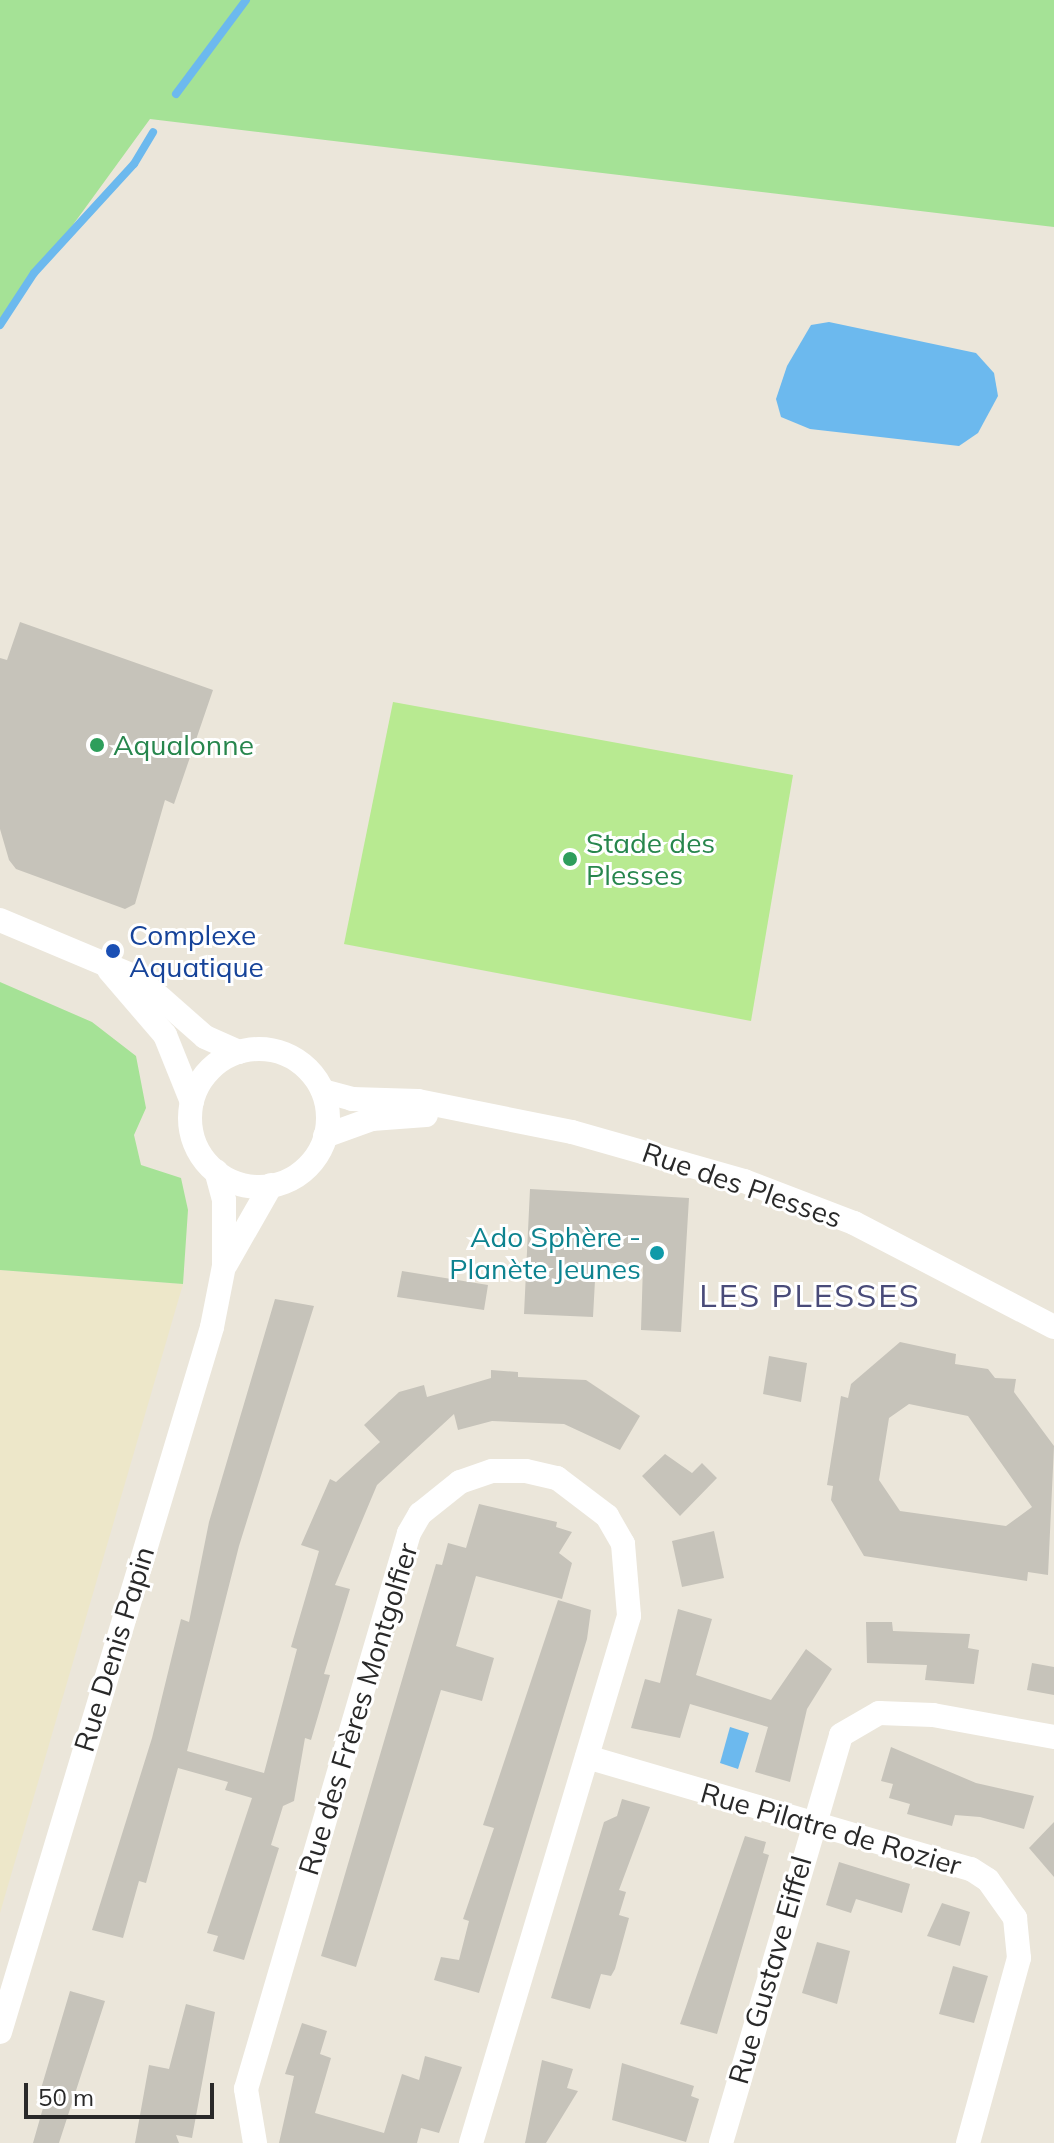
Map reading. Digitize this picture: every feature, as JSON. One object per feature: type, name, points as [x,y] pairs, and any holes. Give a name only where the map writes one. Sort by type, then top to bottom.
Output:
[{"type":"street","points":[[0,920],[108,968],[138,978],[205,1037],[239,1052],[292,1057],[323,1091],[325,1136],[311,1163],[271,1185],[247,1185],[216,1171],[195,1144],[192,1102],[165,1035],[108,968]]},
{"type":"street","points":[[192,1102],[209,1071],[239,1052]]},
{"type":"street","name":"Rue des Plesses","points":[[323,1091],[352,1099],[418,1101],[456,1112],[629,1146],[820,1207],[1054,1327]]},
{"type":"street","name":"Rue des Plesses","points":[[325,1136],[372,1119],[456,1112]]},
{"type":"street","name":"Rue Denis Papin","points":[[0,2032],[212,1327],[224,1266],[224,1200],[216,1171]]},
{"type":"street","name":"Rue Denis Papin","points":[[224,1266],[271,1185]]},
{"type":"street","name":"Rue des Frères Montgolfier","points":[[255,2143],[246,2089],[394,1581],[420,1514],[460,1482],[492,1471],[557,1478],[586,1495],[623,1544],[629,1616],[471,2143]]},
{"type":"street","name":"Rue Gustave Eiffel","points":[[721,2143],[833,1750],[864,1716],[933,1715],[1054,1737]]},
{"type":"street","name":"Rue Pilatre de Rozier","points":[[587,1757],[971,1869],[1004,1896],[1015,1918],[1015,1979],[968,2143]]},
{"type":"shaded area","points":[[0,1270],[183,1284],[0,1913]]},
{"type":"green space","points":[[0,0],[1054,0],[1054,227],[150,119],[0,325]]},
{"type":"green space","name":"Stade des Plesses","points":[[393,702],[793,775],[751,1021],[344,944]]},
{"type":"green space","points":[[0,982],[92,1022],[136,1056],[146,1108],[134,1135],[141,1165],[181,1178],[188,1210],[183,1284],[0,1270]]},
{"type":"water","points":[[829,322],[976,353],[994,373],[998,396],[978,433],[959,446],[810,429],[781,417],[776,399],[787,366],[811,325]]},
{"type":"water","points":[[730,1727],[749,1733],[738,1769],[720,1763]]},
{"type":"building","name":"Aqualonne","points":[[20,622],[213,690],[174,804],[165,800],[135,904],[125,909],[16,869],[9,860],[0,829],[0,658],[7,660]]},
{"type":"building","points":[[530,1189],[689,1198],[681,1332],[641,1330],[643,1265],[596,1262],[593,1317],[524,1314]]},
{"type":"building","points":[[402,1271],[488,1285],[484,1310],[397,1297]]},
{"type":"building","points":[[275,1299],[314,1306],[239,1546],[187,1751],[264,1773],[297,1649],[291,1647],[319,1551],[301,1545],[330,1479],[336,1482],[380,1442],[364,1425],[399,1392],[424,1385],[427,1397],[491,1378],[491,1370],[518,1372],[518,1377],[586,1380],[640,1416],[620,1450],[564,1424],[492,1421],[458,1430],[454,1414],[377,1485],[335,1585],[350,1589],[324,1674],[330,1675],[311,1740],[305,1738],[294,1801],[283,1806],[271,1845],[279,1848],[244,1960],[213,1951],[218,1936],[207,1933],[252,1798],[225,1790],[228,1782],[178,1768],[146,1883],[139,1881],[123,1938],[92,1930],[152,1738],[181,1619],[189,1622],[209,1522]]},
{"type":"building","points":[[900,1342],[956,1354],[955,1364],[988,1369],[995,1378],[1016,1379],[1014,1392],[1054,1446],[1048,1575],[1028,1572],[1027,1581],[864,1556],[831,1500],[833,1486],[827,1485],[841,1396],[848,1398],[851,1384]],"holes":[[[909,1404],[968,1416],[1032,1507],[1006,1526],[900,1511],[879,1480],[889,1418]]]},
{"type":"building","points":[[769,1356],[807,1363],[801,1402],[763,1394]]},
{"type":"building","points":[[665,1454],[692,1473],[702,1463],[717,1478],[680,1516],[642,1476]]},
{"type":"building","points":[[479,1504],[557,1522],[556,1527],[572,1532],[559,1553],[572,1563],[562,1599],[476,1576],[456,1646],[494,1658],[482,1701],[441,1690],[356,1967],[321,1956],[436,1564],[442,1565],[448,1543],[466,1548]]},
{"type":"building","points":[[714,1531],[724,1578],[682,1587],[672,1541]]},
{"type":"building","points":[[558,1600],[591,1610],[587,1639],[479,1993],[434,1980],[441,1957],[459,1960],[469,1921],[463,1919],[494,1828],[483,1825]]},
{"type":"building","points":[[678,1609],[712,1619],[696,1675],[771,1700],[806,1649],[832,1669],[807,1709],[790,1782],[755,1772],[768,1727],[690,1704],[680,1738],[631,1728],[645,1679],[660,1683]]},
{"type":"building","points":[[866,1622],[892,1622],[893,1631],[970,1634],[968,1648],[979,1650],[974,1684],[925,1680],[927,1665],[867,1663]]},
{"type":"building","points":[[1032,1663],[1054,1667],[1054,1695],[1027,1690]]},
{"type":"building","points":[[891,1747],[976,1783],[1034,1796],[1024,1829],[980,1817],[955,1815],[952,1826],[907,1814],[910,1804],[889,1798],[893,1784],[881,1781]]},
{"type":"building","points":[[622,1799],[650,1807],[619,1890],[626,1892],[619,1915],[629,1918],[615,1969],[611,1976],[601,1974],[590,2009],[551,1998],[604,1822],[617,1816]]},
{"type":"building","points":[[1054,1822],[1054,1877],[1029,1848]]},
{"type":"building","points":[[745,1836],[766,1842],[763,1853],[769,1855],[717,2034],[680,2024]]},
{"type":"building","points":[[839,1862],[910,1884],[902,1913],[856,1899],[851,1913],[826,1905]]},
{"type":"building","points":[[942,1903],[970,1912],[960,1946],[927,1936]]},
{"type":"building","points":[[817,1942],[850,1951],[837,2004],[802,1993]]},
{"type":"building","points":[[953,1966],[988,1976],[974,2023],[939,2014]]},
{"type":"building","points":[[70,1991],[105,2001],[59,2143],[33,2143],[47,2094],[40,2092]]},
{"type":"building","points":[[186,2004],[215,2012],[192,2138],[176,2135],[179,2143],[135,2143],[149,2065],[169,2069]]},
{"type":"building","points":[[302,2023],[327,2031],[320,2054],[331,2058],[315,2113],[384,2133],[402,2074],[419,2080],[425,2056],[462,2067],[439,2133],[421,2128],[417,2143],[279,2143],[294,2076],[285,2074]]},
{"type":"building","points":[[542,2060],[573,2069],[567,2088],[578,2091],[546,2143],[525,2143]]},
{"type":"building","points":[[622,2063],[694,2086],[691,2096],[699,2099],[686,2142],[612,2120]]},
{"type":"waterway","points":[[176,94],[246,0]]},
{"type":"waterway","points":[[0,325],[34,273],[134,164],[153,132]]},
{"type":"place","name":"Aqualonne","points":[[97,745]]},
{"type":"place","name":"Stade des Plesses","points":[[570,859]]},
{"type":"place","name":"Complexe Aquatique","points":[[113,951]]},
{"type":"place","name":"Ado Sphère - Planète Jeunes","points":[[657,1253]]},
{"type":"district","name":"LES PLESSES","points":[[810,1295]]}]
